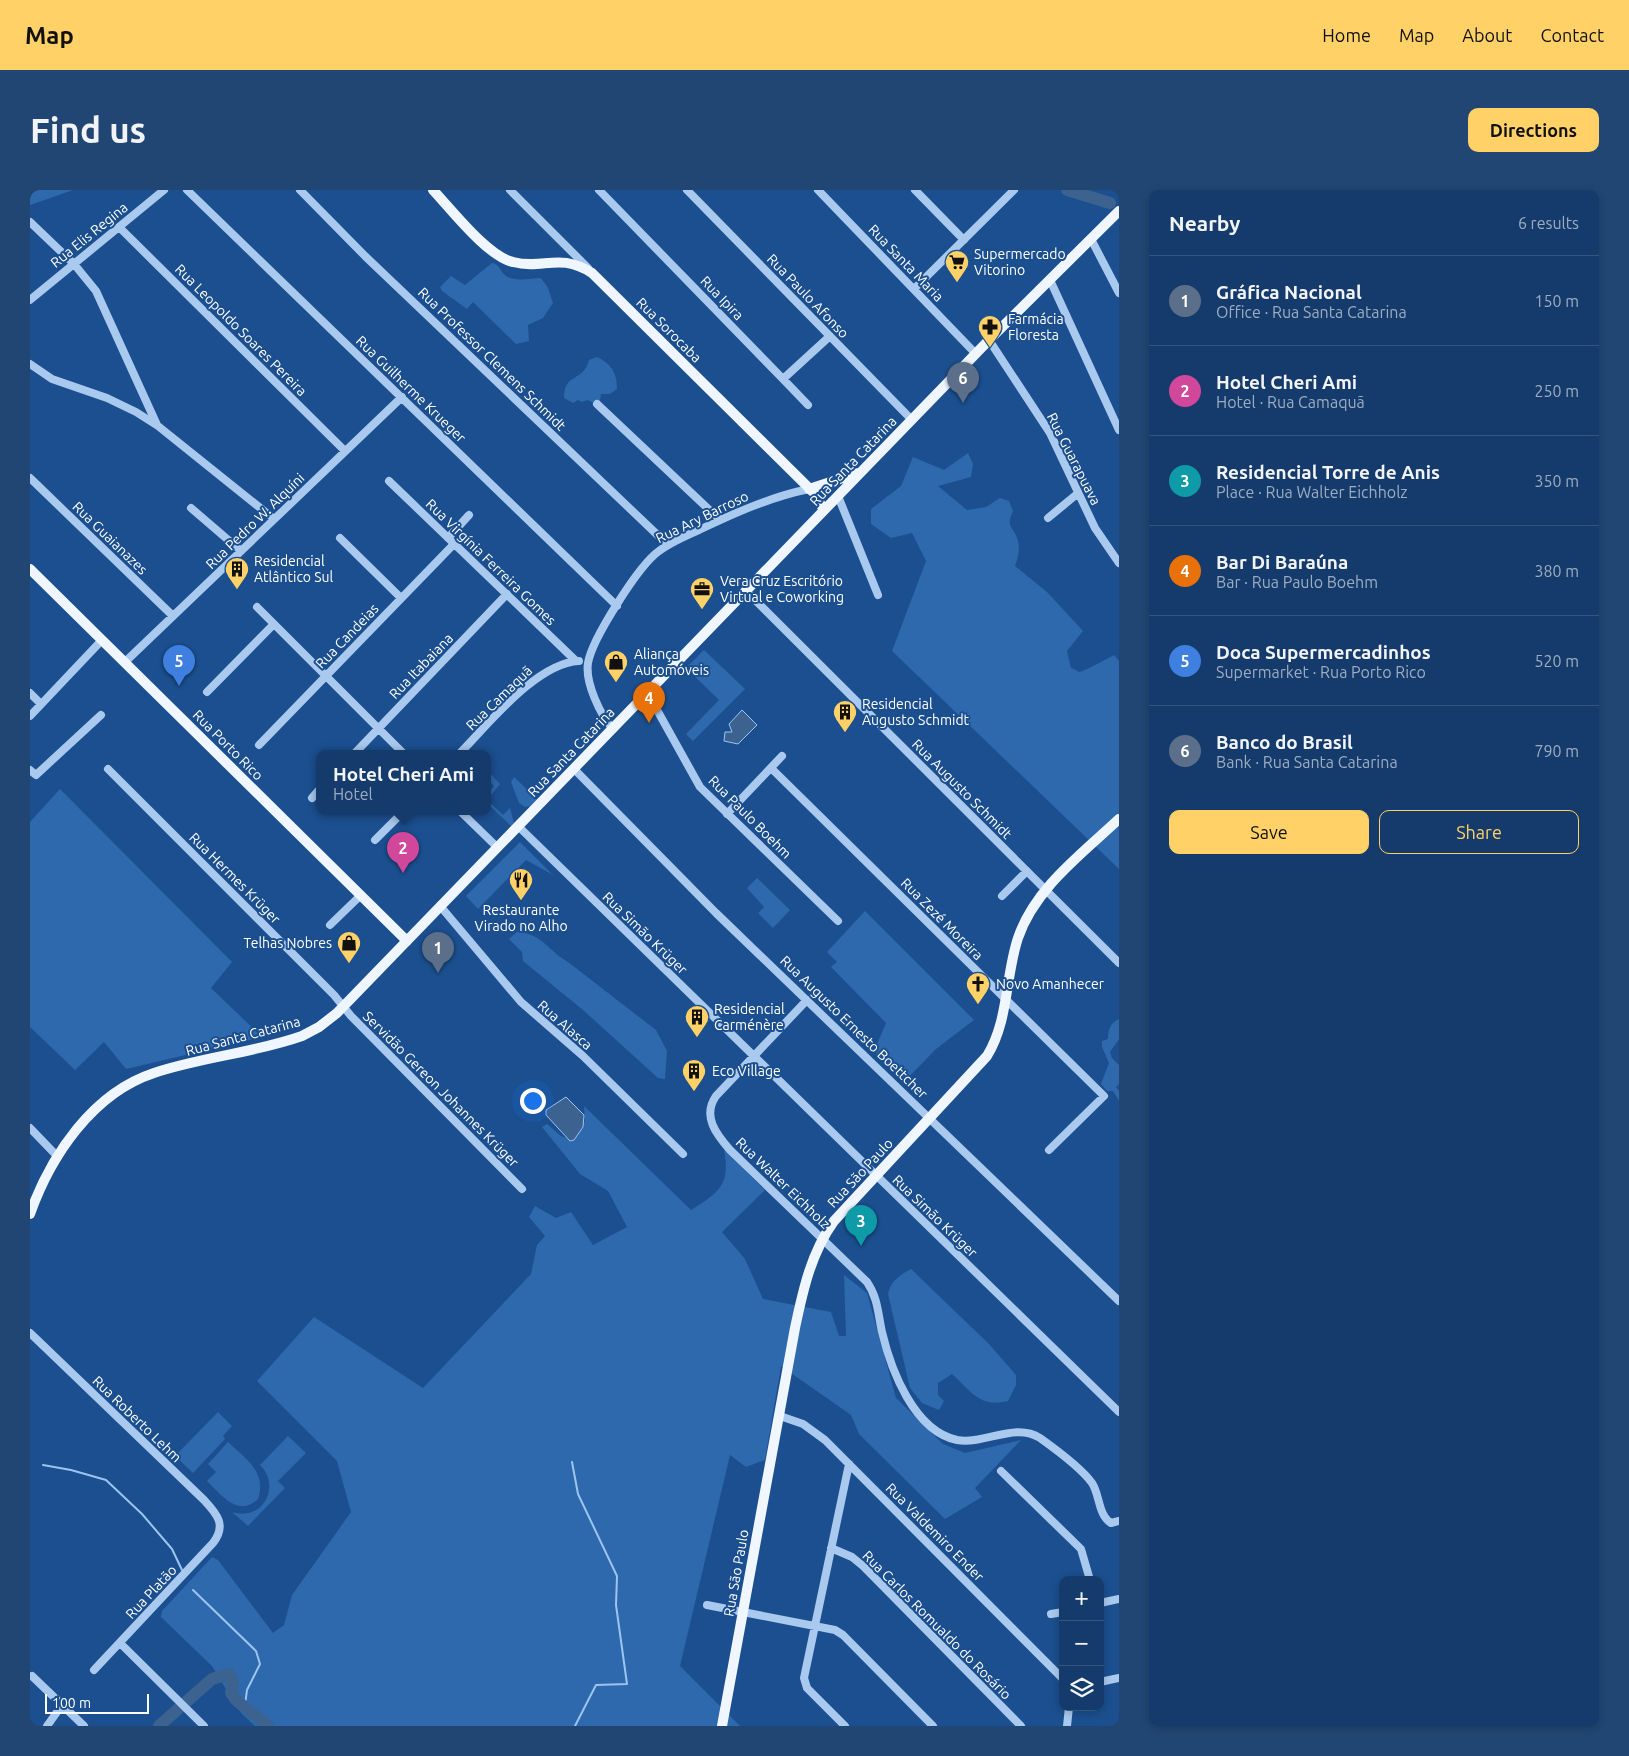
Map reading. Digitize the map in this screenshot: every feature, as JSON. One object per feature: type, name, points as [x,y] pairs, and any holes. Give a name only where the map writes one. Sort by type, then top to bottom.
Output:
[{"type":"main road","points":[[433,190],[489,249],[504,260],[521,264],[567,262],[592,272]]},
{"type":"main road","name":"Rua Santa Catarina","points":[[30,1214],[58,1156],[98,1106],[116,1091],[156,1072],[302,1036],[324,1024],[344,1006],[989,340],[1119,211]]},
{"type":"main road","name":"Rua Sorocaba","points":[[592,272],[819,498],[824,510]]},
{"type":"main road","points":[[809,489],[861,472]]},
{"type":"main road","name":"Rua Porto Rico","points":[[30,569],[407,941]]},
{"type":"main road","name":"Rua São Paulo","points":[[722,1726],[801,1301],[812,1261],[822,1238],[834,1221],[987,1056],[1001,1026],[1018,938],[1027,917],[1046,890],[1119,819]]},
{"type":"street","name":"Rua Elis Regina","points":[[30,300],[164,190]]},
{"type":"street","name":"Rua Guilherme Krueger","points":[[187,190],[617,606]]},
{"type":"street","name":"Rua Professor Clemens Schmidt","points":[[300,190],[364,256],[668,545]]},
{"type":"street","name":"Rua Sorocaba","points":[[510,190],[592,272]]},
{"type":"street","name":"Rua Ipira","points":[[599,190],[808,405]]},
{"type":"street","name":"Rua Paulo Afonso","points":[[687,190],[912,420]]},
{"type":"street","name":"Rua Santa Maria","points":[[818,190],[976,354]]},
{"type":"street","points":[[915,190],[964,240]]},
{"type":"street","points":[[914,289],[1012,191]]},
{"type":"street","points":[[30,222],[74,264],[96,291],[158,426]]},
{"type":"street","name":"Rua Leopoldo Soares Pereira","points":[[119,227],[345,451]]},
{"type":"street","points":[[1091,239],[1119,293]]},
{"type":"street","points":[[1050,280],[1119,430]]},
{"type":"street","points":[[783,379],[830,336]]},
{"type":"street","name":"Rua Guarapuava","points":[[989,340],[1050,433],[1077,494],[1100,538],[1119,564]]},
{"type":"street","points":[[30,364],[52,379],[126,406],[158,426],[274,519]]},
{"type":"street","name":"Rua Pedro W. Alquíni","points":[[124,662],[402,397]]},
{"type":"street","points":[[597,404],[720,520]]},
{"type":"street","name":"Rua Guaianazes","points":[[30,478],[173,616]]},
{"type":"street","name":"Rua Virgínia Ferreira Gomes","points":[[389,481],[576,661]]},
{"type":"street","name":"Rua Ary Barroso","points":[[588,663],[596,643],[617,606],[648,560],[668,545],[720,520],[770,499],[809,489]]},
{"type":"street","points":[[1048,518],[1077,494]]},
{"type":"street","points":[[838,496],[878,595]]},
{"type":"street","points":[[191,508],[241,551]]},
{"type":"street","name":"Rua Candeias","points":[[259,745],[402,598],[451,540],[469,515]]},
{"type":"street","points":[[340,538],[402,598]]},
{"type":"street","name":"Rua Augusto Schmidt","points":[[746,591],[1119,963]]},
{"type":"street","name":"Rua Itabaiana","points":[[358,750],[507,594]]},
{"type":"street","points":[[257,607],[400,750]]},
{"type":"street","points":[[207,692],[274,624]]},
{"type":"street","points":[[30,716],[102,640]]},
{"type":"street","name":"Rua Camaquã","points":[[463,750],[531,681],[546,672],[576,661],[588,663]]},
{"type":"street","points":[[588,663],[589,678],[598,706],[613,729]]},
{"type":"street","name":"Rua Paulo Boehm","points":[[648,692],[695,780],[727,814],[838,921]]},
{"type":"street","points":[[30,693],[41,704]]},
{"type":"street","points":[[30,770],[36,776],[101,715]]},
{"type":"street","points":[[727,814],[782,756]]},
{"type":"street","name":"Rua Zezé Moreira","points":[[771,768],[1104,1096],[1049,1150]]},
{"type":"street","name":"Rua Hermes Krüger","points":[[108,769],[344,1006]]},
{"type":"street","name":"Rua Augusto Ernesto Boettcher","points":[[574,769],[716,913],[1119,1301]]},
{"type":"street","points":[[312,798],[316,793]]},
{"type":"street","points":[[375,840],[400,815]]},
{"type":"street","points":[[464,815],[498,848]]},
{"type":"street","name":"Rua Simão Krüger","points":[[519,827],[1119,1412]]},
{"type":"street","points":[[1002,896],[1027,871]]},
{"type":"street","points":[[330,925],[361,895]]},
{"type":"street","name":"Rua Alasca","points":[[441,907],[521,1002],[583,1056],[683,1154]]},
{"type":"street","name":"Rua Walter Eichholz","points":[[807,1000],[716,1096],[710,1108],[711,1121],[718,1136],[872,1289],[894,1371],[909,1400],[927,1422],[947,1436],[958,1440],[1020,1433],[1037,1437],[1092,1483],[1103,1514],[1108,1521],[1111,1523],[1119,1521]]},
{"type":"street","name":"Servidão Gereon Johannes Krüger","points":[[344,1006],[522,1189]]},
{"type":"street","points":[[30,1128],[58,1156]]},
{"type":"street","name":"Rua Roberto Lehm","points":[[30,1333],[204,1500],[218,1517],[221,1527]]},
{"type":"street","name":"Rua Valdemiro Ender","points":[[780,1416],[814,1430],[1059,1675]]},
{"type":"street","points":[[845,1726],[807,1688],[805,1683],[849,1464]]},
{"type":"street","points":[[1000,1472],[1081,1549],[1089,1576]]},
{"type":"street","name":"Rua Platão","points":[[94,1670],[213,1543],[221,1527]]},
{"type":"street","name":"Rua Carlos Romualdo do Rosário","points":[[831,1548],[852,1557],[863,1566],[1021,1726]]},
{"type":"street","points":[[1104,1602],[1119,1599]]},
{"type":"street","points":[[707,1605],[834,1630],[843,1635],[933,1726]]},
{"type":"street","points":[[1050,1614],[1059,1613]]},
{"type":"street","points":[[120,1643],[204,1726]]},
{"type":"street","points":[[32,1676],[84,1726]]},
{"type":"street","points":[[1104,1681],[1119,1678]]},
{"type":"street","points":[[47,1726],[62,1705]]},
{"type":"street","points":[[1067,1726],[1069,1711]]},
{"type":"shaded area","points":[[30,190],[73,190],[30,205]]},
{"type":"shaded area","points":[[492,263],[497,265],[507,277],[521,279],[541,278],[548,288],[553,303],[543,318],[528,325],[529,341],[516,344],[473,302],[467,309],[442,291],[440,287],[451,276],[465,285]]},
{"type":"shaded area","points":[[597,357],[612,369],[616,378],[617,389],[610,394],[601,394],[600,401],[594,403],[587,400],[582,402],[578,400],[573,403],[564,398],[567,384],[583,372],[589,360]]},
{"type":"shaded area","points":[[968,453],[973,464],[971,477],[938,486],[967,510],[986,507],[1000,498],[1009,501],[1013,511],[1010,524],[1019,544],[1015,566],[1047,592],[1083,631],[1067,651],[1071,668],[1079,672],[1114,655],[1119,661],[1119,869],[892,651],[926,561],[912,533],[891,538],[871,524],[871,509],[901,486],[913,457],[944,470]]},
{"type":"shaded area","points":[[704,650],[745,689],[693,741],[686,734],[719,700],[686,668]]},
{"type":"shaded area","points":[[742,710],[757,725],[738,744],[724,741],[725,732],[732,732],[729,724]]},
{"type":"shaded area","points":[[491,774],[500,784],[491,795],[491,789],[494,786],[491,783]]},
{"type":"shaded area","points":[[514,777],[537,799],[530,806],[525,807],[519,803],[511,782]]},
{"type":"shaded area","points":[[60,789],[232,962],[211,988],[262,1037],[126,1069],[104,1042],[75,1070],[30,1027],[30,822]]},
{"type":"shaded area","points":[[491,804],[503,815],[510,808],[514,823],[511,826],[491,807]]},
{"type":"shaded area","points":[[520,842],[553,875],[526,860],[478,909],[466,896]]},
{"type":"shaded area","points":[[757,878],[790,910],[773,928],[758,913],[764,907],[747,888]]},
{"type":"shaded area","points":[[865,911],[974,1020],[936,1049],[903,1083],[874,1051],[886,1023],[831,967],[837,962],[827,952]]},
{"type":"shaded area","points":[[517,932],[526,933],[539,939],[656,1030],[667,1051],[665,1079],[658,1078],[583,1010],[523,961],[522,952],[509,939]]},
{"type":"shaded area","points":[[1119,1019],[1119,1039],[1110,1052],[1112,1058],[1119,1065],[1119,1084],[1116,1087],[1119,1091],[1119,1101],[1113,1091],[1107,1091],[1101,1084],[1109,1063],[1102,1047],[1102,1041],[1108,1039],[1110,1027]]},
{"type":"shaded area","points":[[566,1097],[584,1115],[583,1127],[574,1140],[570,1141],[546,1115],[546,1110]]},
{"type":"shaded area","points":[[584,1106],[691,1210],[715,1193],[724,1180],[726,1162],[724,1150],[765,1190],[722,1232],[745,1259],[763,1299],[831,1312],[839,1336],[846,1336],[844,1275],[867,1293],[896,1398],[943,1444],[965,1453],[1021,1440],[975,1488],[982,1497],[945,1519],[859,1434],[851,1415],[781,1366],[765,1460],[746,1467],[730,1455],[680,1666],[740,1726],[255,1726],[241,1713],[237,1693],[226,1689],[212,1666],[161,1617],[162,1611],[212,1557],[218,1560],[273,1633],[284,1625],[292,1595],[351,1512],[337,1461],[257,1381],[314,1317],[423,1388],[531,1274],[537,1245],[545,1236],[529,1217],[535,1206],[556,1218],[571,1212],[593,1245],[627,1227],[608,1191],[580,1174],[542,1127],[547,1124],[561,1136],[574,1140],[585,1121]]},
{"type":"shaded area","points":[[911,1269],[989,1344],[1016,1375],[1016,1385],[1008,1401],[998,1403],[983,1400],[970,1392],[952,1374],[938,1383],[938,1395],[944,1401],[939,1410],[922,1403],[910,1388],[888,1294],[893,1282]]},
{"type":"shaded area","points":[[218,1412],[232,1426],[223,1436],[225,1439],[193,1473],[175,1456]]},
{"type":"shaded area","points":[[288,1436],[306,1453],[278,1481],[285,1488],[248,1526],[232,1512],[243,1514],[253,1512],[266,1500],[269,1482],[266,1473],[260,1465]]},
{"type":"shaded area","points":[[228,1442],[248,1460],[260,1481],[258,1499],[251,1504],[244,1506],[231,1502],[224,1498],[207,1481],[216,1472],[208,1464]]},
{"type":"waterway","points":[[1067,190],[1110,203]]},
{"type":"waterway","points":[[572,1462],[578,1494],[617,1576],[616,1605],[627,1684],[596,1685],[575,1726]]},
{"type":"waterway","points":[[43,1465],[71,1470],[106,1480],[142,1514],[172,1549],[182,1570]]},
{"type":"waterway","points":[[193,1590],[256,1651],[260,1664],[247,1690],[245,1705]]},
{"type":"waterway","points":[[159,1726],[212,1679],[229,1674],[233,1681],[231,1693],[236,1700],[268,1726]]},
{"type":"place","name":"Supermercado Vitorino","points":[[957,283]]},
{"type":"place","name":"Farmácia Floresta","points":[[990,348]]},
{"type":"place","name":"Banco do Brasil","points":[[963,403]]},
{"type":"place","name":"Residencial Atlântico Sul","points":[[237,590]]},
{"type":"place","name":"Vera Cruz Escritório Virtual e Coworking","points":[[702,610]]},
{"type":"place","name":"Aliança Automóveis","points":[[616,683]]},
{"type":"place","name":"Doca Supermercadinhos","points":[[179,686]]},
{"type":"place","name":"Bar Di Baraúna","points":[[649,723]]},
{"type":"place","name":"Residencial Augusto Schmidt","points":[[845,733]]},
{"type":"place","name":"Hotel Cheri Ami","points":[[403,873]]},
{"type":"place","name":"Restaurante Virado no Alho","points":[[521,901]]},
{"type":"place","name":"Telhas Nobres","points":[[349,964]]},
{"type":"place","name":"Gráfica Nacional","points":[[438,973]]},
{"type":"place","name":"Novo Amanhecer","points":[[978,1005]]},
{"type":"place","name":"Residencial Carménère","points":[[697,1038]]},
{"type":"place","name":"Eco Village","points":[[694,1092]]},
{"type":"place","name":"Residencial Torre de Anis","points":[[861,1246]]}]
